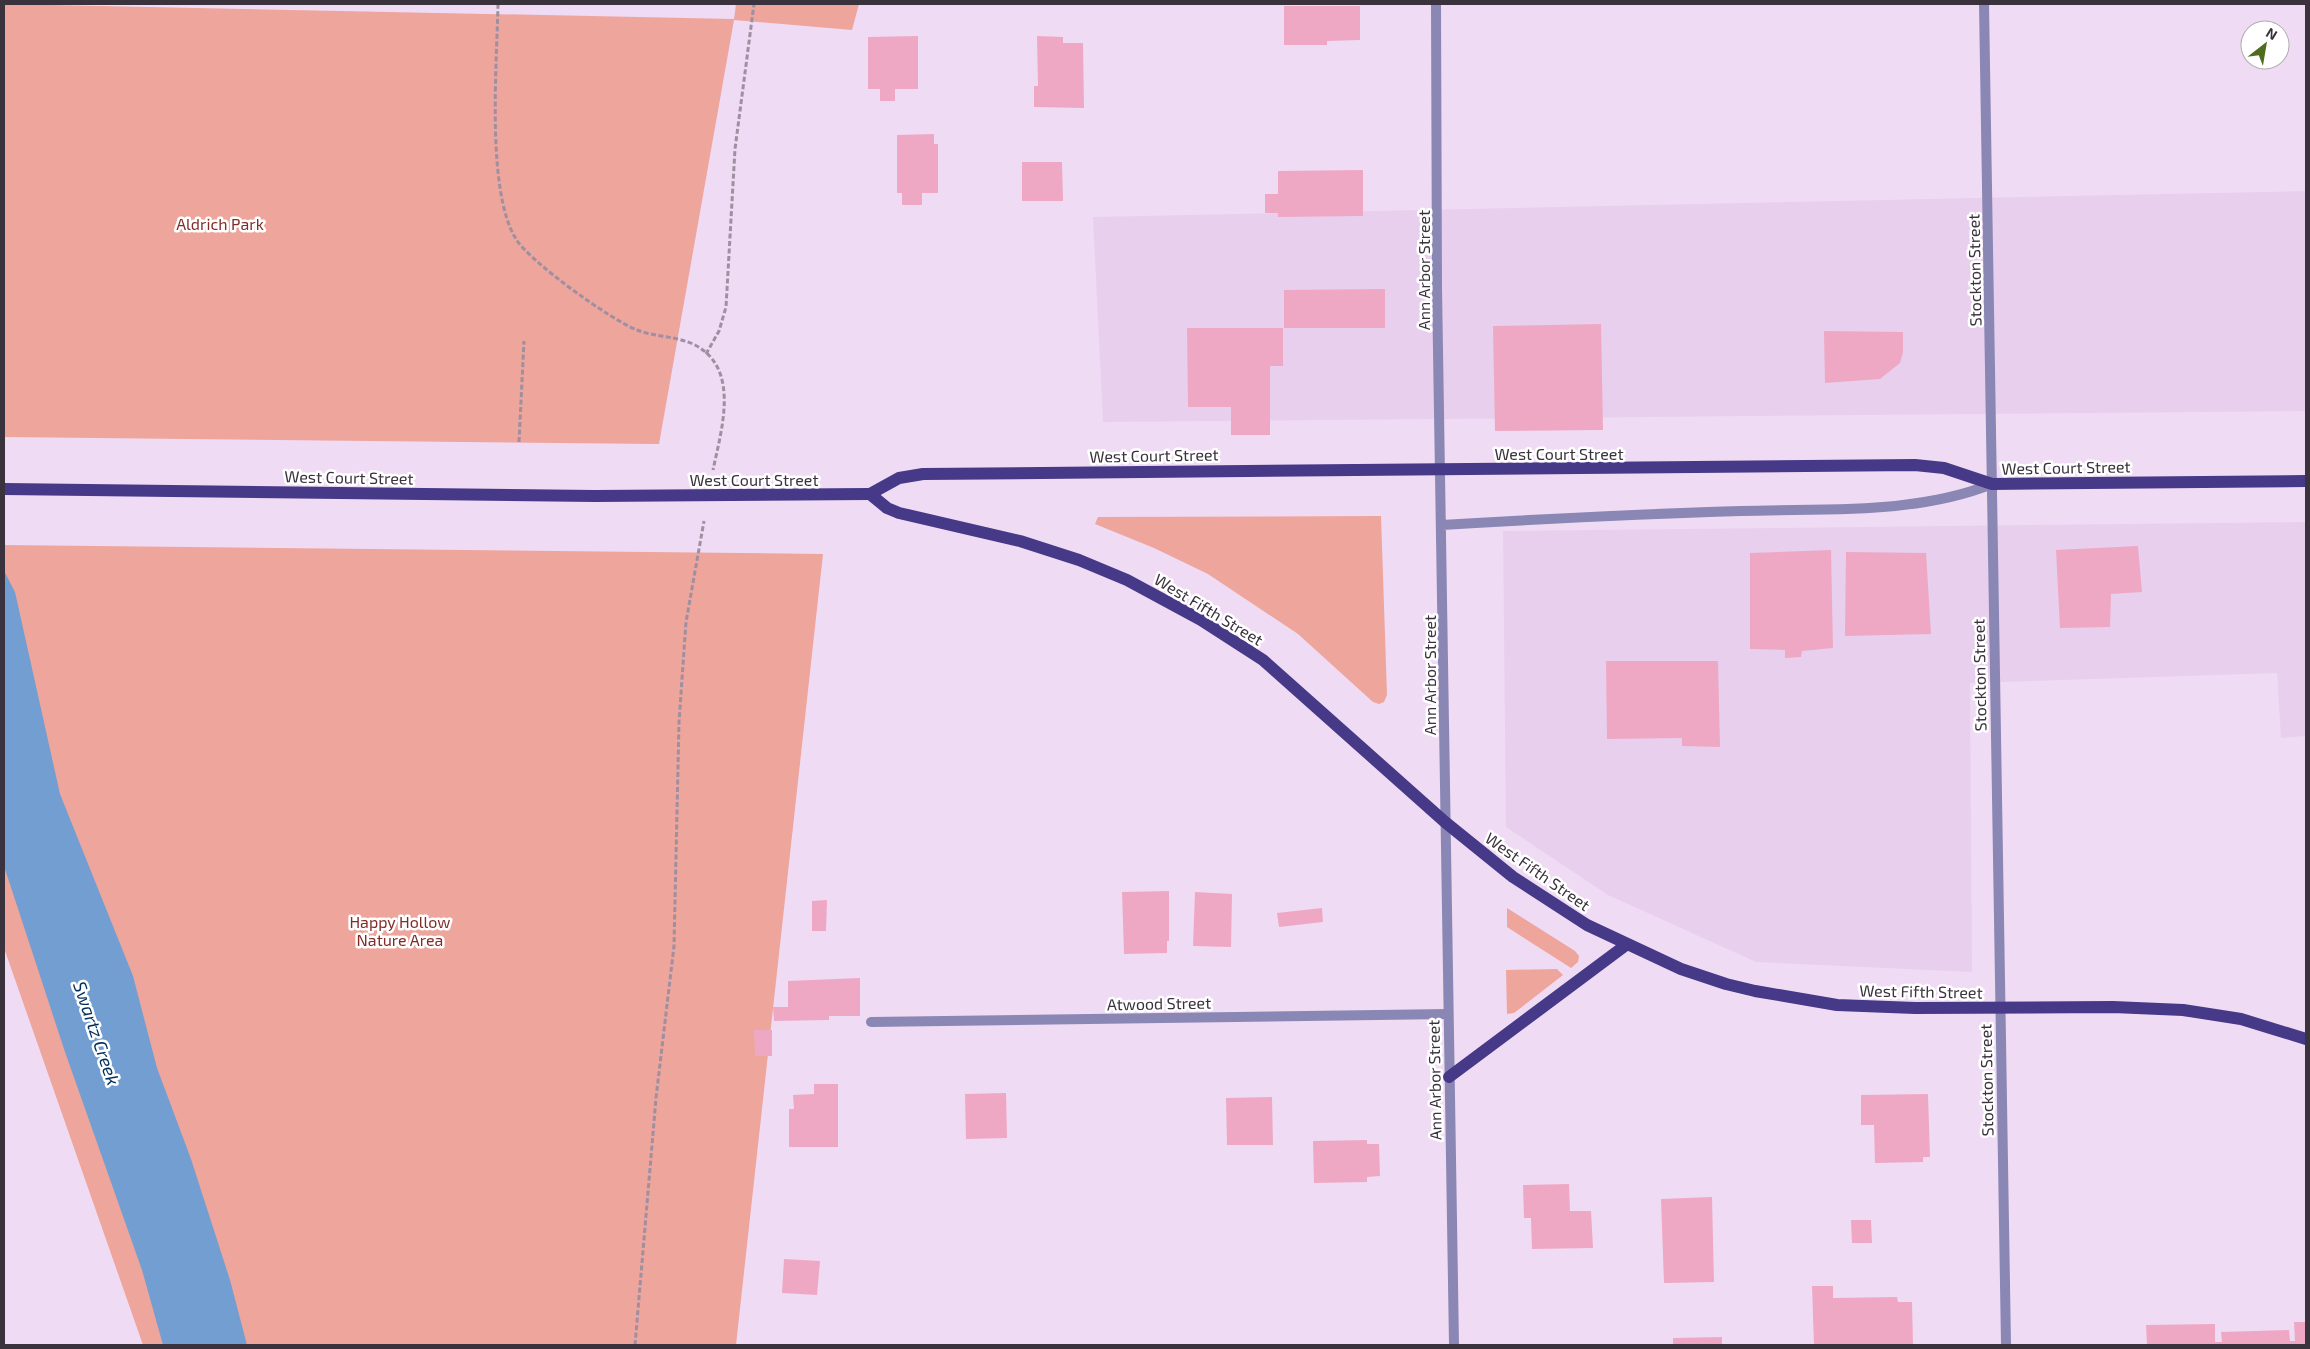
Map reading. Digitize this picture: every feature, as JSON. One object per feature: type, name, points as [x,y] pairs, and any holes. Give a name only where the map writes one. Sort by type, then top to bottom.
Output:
[{"type":"main road","name":"West Court Street","points":[[4,489],[595,496],[870,494],[899,478],[923,474],[1915,465],[1944,468],[1992,484],[2306,481]]},
{"type":"main road","name":"West Fifth Street","points":[[870,494],[886,508],[898,513],[1020,540],[1079,560],[1127,580],[1175,604],[1263,660],[1445,822],[1494,863],[1540,896],[1573,917],[1626,945],[1707,978],[1806,1001],[1876,1008],[2113,1007],[2183,1010],[2241,1019],[2306,1039]]},
{"type":"main road","points":[[1449,1077],[1626,945]]},
{"type":"street","name":"Ann Arbor Street","points":[[1436,4],[1445,822],[1454,1345]]},
{"type":"street","name":"Stockton Street","points":[[1984,4],[2006,1345]]},
{"type":"street","points":[[1442,525],[1638,514],[1904,505],[1956,497],[1992,484]]},
{"type":"street","name":"Atwood Street","points":[[871,1022],[1448,1014]]},
{"type":"path","points":[[498,4],[498,168],[502,198],[516,239],[540,264],[617,320],[637,330],[694,345],[715,364],[722,380],[724,412],[712,478]]},
{"type":"path","points":[[706,354],[718,331],[726,306],[735,149],[754,4]]},
{"type":"path","points":[[519,442],[524,341]]},
{"type":"path","points":[[635,1345],[656,1098],[674,946],[679,722],[686,622],[705,515]]},
{"type":"shaded area","points":[[2306,191],[2306,411],[1103,422],[1093,217]]},
{"type":"shaded area","points":[[2306,522],[2306,736],[2281,738],[2277,673],[1970,683],[1972,972],[1756,962],[1608,895],[1506,827],[1503,531]]},
{"type":"green space","name":"Aldrich Park","points":[[4,4],[734,19],[736,4],[859,4],[852,30],[734,20],[659,444],[4,437]]},
{"type":"green space","points":[[1381,516],[1387,695],[1384,702],[1379,704],[1373,702],[1298,634],[1208,574],[1154,548],[1095,524],[1098,517]]},
{"type":"green space","name":"Happy Hollow Nature Area","points":[[4,545],[823,554],[736,1345],[143,1345],[4,948]]},
{"type":"green space","points":[[1507,908],[1575,951],[1579,956],[1578,962],[1571,968],[1507,927]]},
{"type":"green space","points":[[1557,969],[1563,975],[1514,1013],[1507,1014],[1506,970]]},
{"type":"water","name":"Swartz Creek","points":[[4,571],[15,592],[60,794],[133,976],[157,1068],[191,1159],[230,1280],[247,1345],[163,1345],[142,1270],[65,1052],[4,866]]},
{"type":"building","points":[[1284,6],[1360,6],[1360,40],[1327,41],[1327,45],[1284,45]]},
{"type":"building","points":[[918,36],[918,89],[895,89],[895,101],[880,101],[880,89],[868,89],[868,37]]},
{"type":"building","points":[[1037,36],[1063,37],[1063,43],[1083,43],[1084,108],[1034,107],[1034,86],[1038,86]]},
{"type":"building","points":[[934,134],[934,144],[938,144],[938,193],[922,193],[922,205],[902,205],[902,193],[897,193],[897,135]]},
{"type":"building","points":[[1022,162],[1062,162],[1063,201],[1022,201]]},
{"type":"building","points":[[1363,170],[1363,216],[1278,217],[1278,213],[1265,213],[1265,194],[1278,194],[1278,171]]},
{"type":"building","points":[[1385,289],[1385,328],[1284,328],[1284,290]]},
{"type":"building","points":[[1601,324],[1603,430],[1495,431],[1493,326]]},
{"type":"building","points":[[1187,328],[1283,328],[1283,366],[1270,366],[1270,435],[1231,435],[1231,407],[1188,407]]},
{"type":"building","points":[[1824,331],[1903,332],[1903,352],[1900,363],[1880,379],[1825,383]]},
{"type":"building","points":[[2138,546],[2142,592],[2111,594],[2110,627],[2060,628],[2056,550]]},
{"type":"building","points":[[1831,550],[1833,648],[1802,651],[1801,657],[1785,658],[1785,650],[1750,649],[1750,553]]},
{"type":"building","points":[[1846,552],[1926,553],[1931,634],[1845,636]]},
{"type":"building","points":[[1606,661],[1718,661],[1720,747],[1682,746],[1682,738],[1607,739]]},
{"type":"building","points":[[1169,891],[1169,941],[1167,941],[1167,953],[1124,954],[1122,892]]},
{"type":"building","points":[[1195,892],[1232,894],[1231,947],[1193,946]]},
{"type":"building","points":[[827,900],[826,931],[812,931],[812,901]]},
{"type":"building","points":[[1322,908],[1323,922],[1279,927],[1277,913]]},
{"type":"building","points":[[860,978],[860,1016],[829,1016],[829,1020],[774,1021],[773,1007],[788,1007],[788,981]]},
{"type":"building","points":[[754,1030],[772,1030],[772,1056],[755,1056]]},
{"type":"building","points":[[814,1084],[838,1084],[838,1147],[789,1147],[789,1109],[794,1109],[793,1095],[814,1094]]},
{"type":"building","points":[[1006,1093],[1007,1138],[966,1139],[965,1094]]},
{"type":"building","points":[[1928,1094],[1930,1157],[1923,1157],[1923,1162],[1875,1163],[1874,1125],[1861,1125],[1861,1095]]},
{"type":"building","points":[[1272,1097],[1273,1145],[1227,1145],[1226,1098]]},
{"type":"building","points":[[1367,1140],[1367,1144],[1379,1144],[1380,1176],[1367,1177],[1367,1182],[1314,1183],[1313,1141]]},
{"type":"building","points":[[1569,1184],[1570,1211],[1591,1211],[1593,1248],[1532,1249],[1531,1218],[1524,1218],[1523,1185]]},
{"type":"building","points":[[1712,1197],[1714,1282],[1664,1283],[1661,1199]]},
{"type":"building","points":[[1851,1220],[1871,1220],[1872,1243],[1852,1243]]},
{"type":"building","points":[[784,1259],[820,1261],[817,1295],[782,1293]]},
{"type":"building","points":[[1812,1286],[1833,1286],[1833,1298],[1897,1297],[1898,1302],[1912,1302],[1913,1345],[1814,1345]]},
{"type":"building","points":[[2294,1322],[2306,1322],[2306,1345],[2147,1345],[2146,1325],[2215,1324],[2215,1342],[2222,1342],[2221,1332],[2289,1330],[2290,1341],[2295,1341]]},
{"type":"building","points":[[1722,1337],[1722,1345],[1673,1345],[1673,1338]]}]
